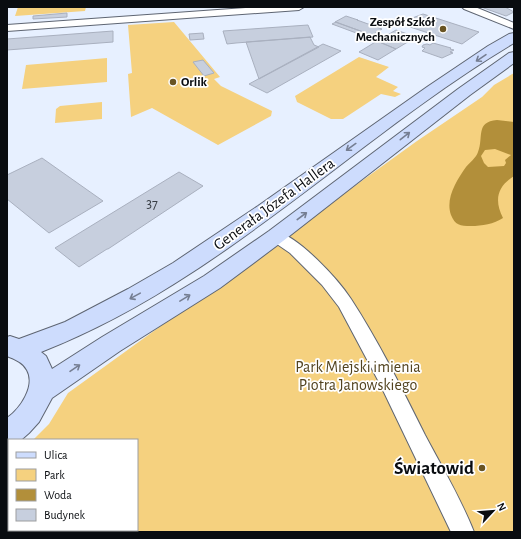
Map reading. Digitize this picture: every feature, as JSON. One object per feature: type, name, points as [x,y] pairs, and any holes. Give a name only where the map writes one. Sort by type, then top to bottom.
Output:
[{"type":"main road","name":"Generała Józefa Hallera","points":[[14,347],[70,330],[153,286],[204,254],[412,104],[514,37]]},
{"type":"main road","name":"Generała Józefa Hallera","points":[[42,390],[111,344],[212,282],[276,236],[464,92],[514,56]]},
{"type":"main road","points":[[7,434],[17,428],[34,410],[42,390],[42,372],[34,358],[14,347]]},
{"type":"street","points":[[7,28],[267,8],[299,7]]},
{"type":"street","points":[[467,7],[514,26]]},
{"type":"street","points":[[276,236],[295,249],[328,281],[345,303],[378,362],[463,532]]},
{"type":"green space","points":[[18,7],[86,7],[85,11],[15,16]]},
{"type":"green space","name":"Orlik","points":[[174,22],[220,77],[214,79],[221,86],[272,111],[271,116],[218,145],[152,108],[131,117],[128,74],[132,73],[128,25]]},
{"type":"green space","points":[[359,57],[389,67],[376,77],[398,87],[393,91],[401,94],[395,97],[381,94],[343,119],[331,119],[297,102],[295,96]]},
{"type":"green space","points":[[107,58],[107,82],[22,89],[26,65]]},
{"type":"green space","name":"Park Miejski imienia Piotra Janowskiego","points":[[514,73],[514,532],[7,532],[8,458],[8,531],[138,531],[138,439],[34,439],[49,424],[68,393],[417,141],[482,97],[494,85]]},
{"type":"green space","points":[[102,102],[102,119],[55,123],[56,109],[60,106]]},
{"type":"water","points":[[497,120],[514,122],[514,176],[508,180],[501,189],[498,200],[503,218],[496,222],[484,225],[461,225],[454,221],[451,215],[451,196],[459,178],[477,154],[483,127],[490,121]],"holes":[[[495,149],[511,155],[505,160],[506,163],[504,166],[488,167],[484,163],[481,156],[485,150]]]},
{"type":"building","points":[[481,7],[505,7],[514,12],[506,16]]},
{"type":"building","points":[[67,13],[67,17],[33,19],[33,16]]},
{"type":"building","name":"Zespół Szkół Mechanicznych","points":[[423,14],[479,32],[462,44],[404,25],[411,21],[407,20]]},
{"type":"building","points":[[346,16],[382,29],[372,35],[335,22]]},
{"type":"building","points":[[336,22],[371,35],[367,37],[332,24]]},
{"type":"building","points":[[308,25],[313,37],[227,44],[223,31]]},
{"type":"building","points":[[396,30],[416,37],[396,49],[377,41]]},
{"type":"building","points":[[113,31],[113,42],[7,50],[7,39]]},
{"type":"building","points":[[203,33],[204,39],[190,40],[189,34]]},
{"type":"building","points":[[310,37],[314,45],[319,47],[259,79],[246,42]]},
{"type":"building","points":[[377,41],[396,49],[378,60],[359,52]]},
{"type":"building","points":[[433,43],[451,48],[450,49],[454,50],[450,52],[453,53],[442,58],[422,51],[425,48],[422,47],[423,45],[430,45]]},
{"type":"building","points":[[323,44],[341,51],[267,93],[249,84]]},
{"type":"building","points":[[203,60],[214,73],[204,76],[193,62]]},
{"type":"building","points":[[42,158],[103,201],[49,233],[7,199],[7,175]]},
{"type":"building","points":[[179,172],[203,186],[79,267],[55,248]]},
{"type":"place","name":"Zespół Szkół Mechanicznych","points":[[443,29]]},
{"type":"place","name":"Orlik","points":[[173,82]]},
{"type":"place","name":"Światowid","points":[[482,468]]}]
